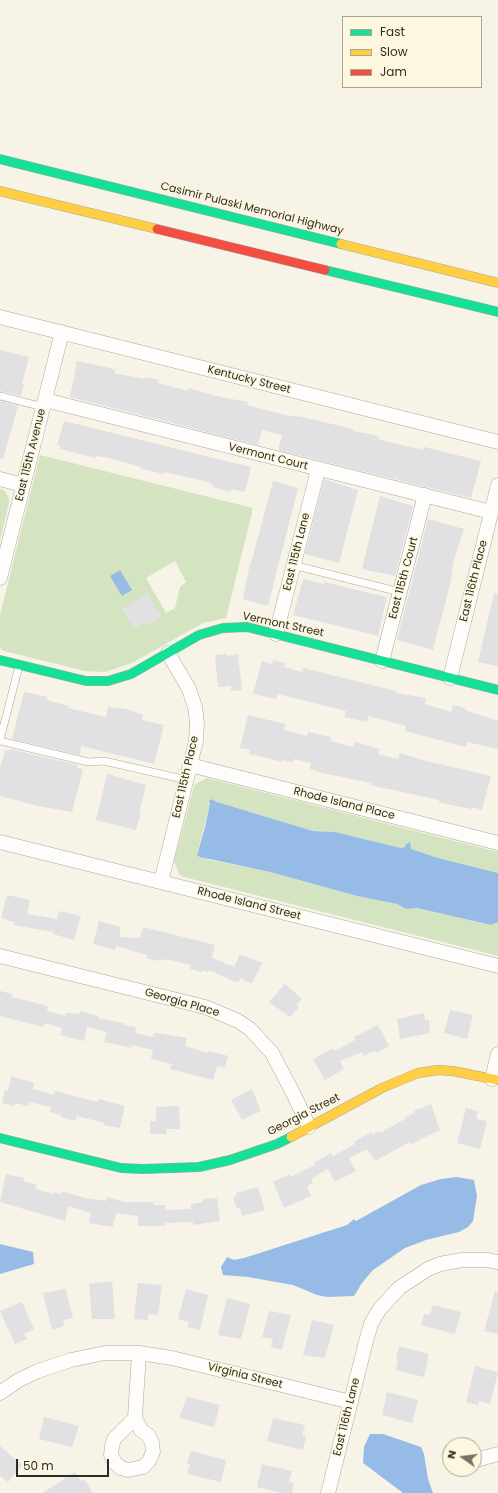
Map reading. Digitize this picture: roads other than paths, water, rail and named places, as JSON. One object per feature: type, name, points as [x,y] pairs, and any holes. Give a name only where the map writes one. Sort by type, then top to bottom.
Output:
[{"type":"main road","name":"Casimir Pulaski Memorial Highway","points":[[0,159],[498,283]]},
{"type":"main road","points":[[0,190],[498,312]]},
{"type":"main road","name":"Vermont Street","points":[[0,660],[86,681],[108,681],[131,674],[199,635],[223,628],[247,627],[498,690]]},
{"type":"main road","name":"Georgia Street","points":[[0,1138],[103,1164],[143,1169],[198,1167],[230,1160],[277,1144],[382,1088],[418,1073],[438,1070],[453,1071],[495,1080]]},
{"type":"street","name":"Kentucky Street","points":[[0,317],[498,442]]},
{"type":"street","name":"East 115th Avenue","points":[[0,578],[62,332]]},
{"type":"street","name":"Vermont Court","points":[[44,404],[492,512]]},
{"type":"street","name":"East 115th Lane","points":[[276,634],[318,470]]},
{"type":"street","points":[[0,479],[24,485]]},
{"type":"street","name":"East 116th Place","points":[[450,678],[498,485]]},
{"type":"street","name":"East 115th Court","points":[[382,661],[425,495]]},
{"type":"street","name":"East 115th Place","points":[[161,882],[196,741],[197,724],[195,707],[189,689],[168,653]]},
{"type":"street","name":"Rhode Island Place","points":[[190,765],[498,843]]},
{"type":"street","name":"Rhode Island Street","points":[[0,842],[498,966]]},
{"type":"street","name":"Georgia Place","points":[[0,956],[205,1007],[238,1021],[250,1029],[272,1053],[309,1127]]},
{"type":"street","points":[[495,1080],[498,1054]]},
{"type":"street","name":"East 116th Lane","points":[[328,1493],[371,1324],[390,1296],[418,1275],[440,1264],[473,1260],[498,1262]]},
{"type":"street","points":[[0,1393],[19,1380],[38,1371],[71,1360],[104,1353],[139,1353],[134,1418]]},
{"type":"street","name":"Virginia Street","points":[[139,1353],[172,1358],[351,1402]]},
{"type":"street","points":[[482,1458],[498,1454]]},
{"type":"lane","points":[[0,396],[44,404]]},
{"type":"lane","points":[[293,565],[400,592]]},
{"type":"lane","points":[[20,664],[0,740],[88,762],[104,760],[187,780]]},
{"type":"water","points":[[120,570],[132,590],[122,596],[110,576]]},
{"type":"water","points":[[211,799],[313,831],[335,832],[401,848],[405,847],[406,844],[410,842],[411,849],[438,858],[498,873],[498,922],[491,925],[417,908],[406,909],[397,904],[357,896],[270,872],[200,857],[197,855],[205,827],[210,803],[209,801]]},
{"type":"water","points":[[457,1177],[474,1180],[477,1196],[473,1221],[468,1227],[459,1232],[426,1240],[405,1248],[373,1270],[362,1283],[354,1296],[327,1297],[317,1295],[293,1285],[248,1277],[223,1275],[221,1267],[227,1257],[234,1260],[244,1258],[347,1225],[354,1219],[356,1221],[421,1185],[441,1179]]},
{"type":"water","points":[[0,1244],[33,1252],[34,1264],[0,1274]]},
{"type":"water","points":[[370,1434],[383,1434],[421,1447],[424,1454],[428,1479],[433,1493],[403,1493],[363,1463],[364,1447]]}]
